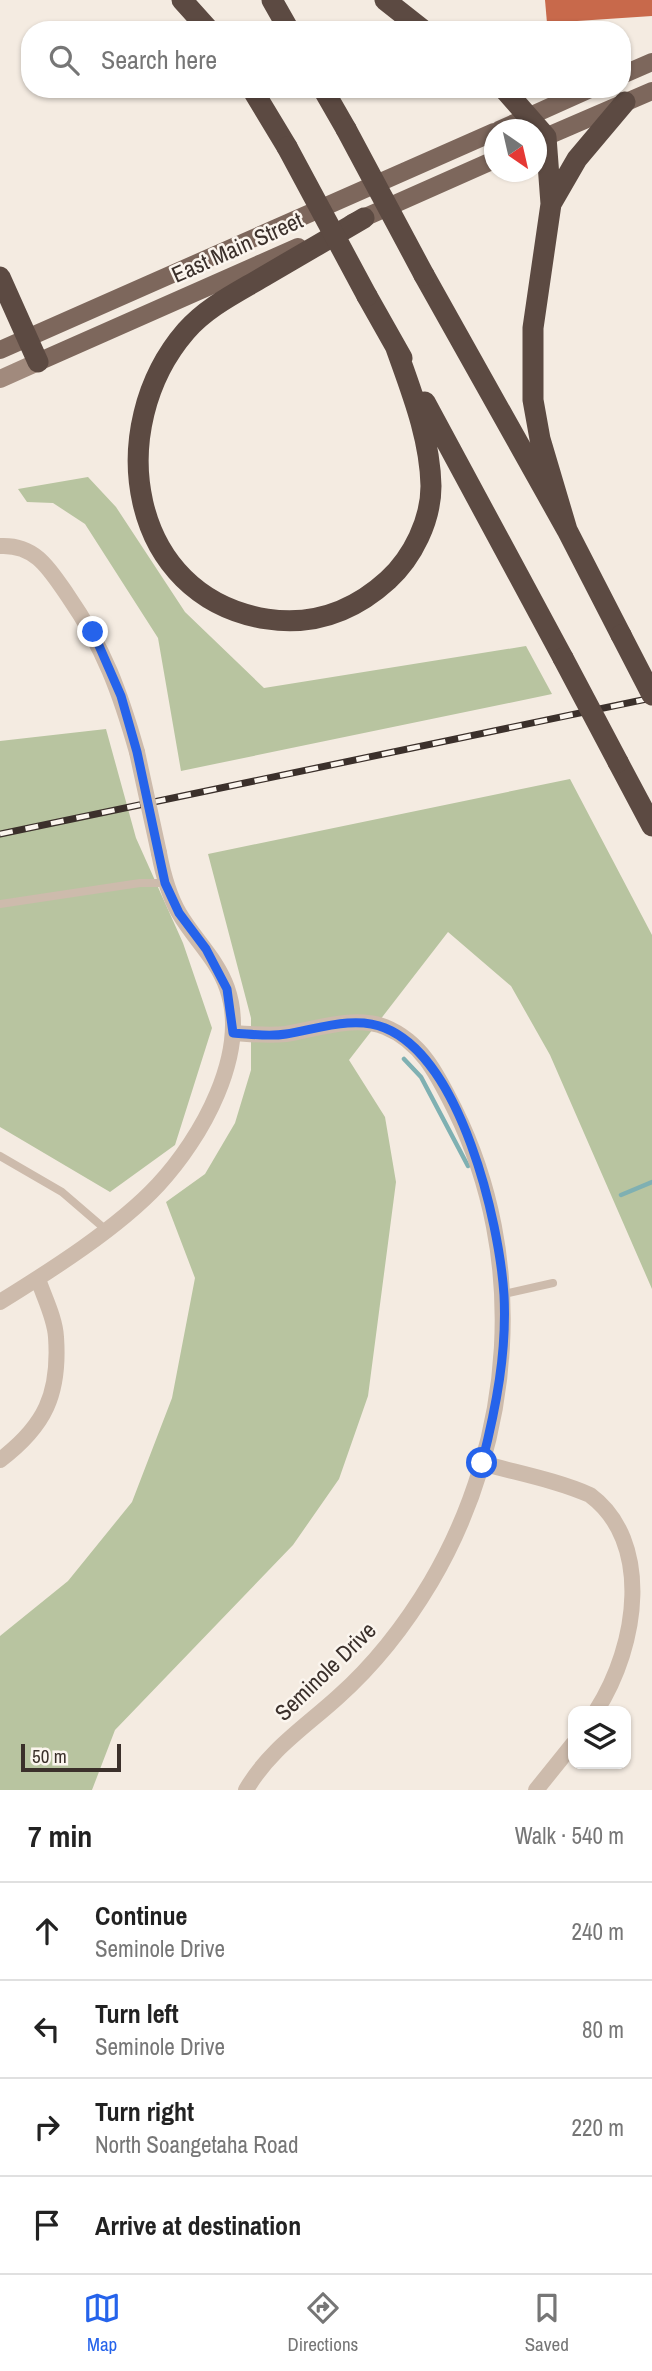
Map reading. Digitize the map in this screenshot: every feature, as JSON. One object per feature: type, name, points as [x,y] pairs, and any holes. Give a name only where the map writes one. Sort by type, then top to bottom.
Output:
[{"type":"highway","points":[[182,0],[201,21]]},
{"type":"highway","points":[[201,0],[213,21]]},
{"type":"highway","points":[[272,0],[284,21]]},
{"type":"highway","points":[[384,0],[411,21]]},
{"type":"highway","points":[[257,98],[287,147],[396,348],[652,826]]},
{"type":"highway","points":[[328,98],[567,530],[652,695]]},
{"type":"highway","points":[[512,98],[528,117]]},
{"type":"highway","points":[[551,204],[578,159],[625,102]]},
{"type":"highway","points":[[547,178],[551,204],[530,363],[540,439],[567,530]]},
{"type":"highway","points":[[364,218],[204,313],[163,362],[145,407],[138,477],[148,521],[158,544],[186,581],[220,604],[252,617],[305,621],[330,616],[355,605],[393,575],[418,539],[427,517],[431,488],[423,426],[396,348]]},
{"type":"highway","points":[[0,277],[38,362]]},
{"type":"main road","points":[[631,71],[652,62]]},
{"type":"main road","points":[[547,136],[652,91]]},
{"type":"main road","name":"East Main Street","points":[[524,119],[570,98]]},
{"type":"main road","name":"East Main Street","points":[[0,350],[484,137]]},
{"type":"main road","name":"East Main Street","points":[[38,362],[484,165]]},
{"type":"street","name":"East Main Street","points":[[0,379],[38,362]]},
{"type":"street","points":[[0,546],[15,545],[33,552],[47,565],[93,632],[112,670],[137,752],[165,883],[179,913],[206,949],[227,989],[233,1033],[231,1056],[224,1078],[197,1131],[159,1184],[38,1279],[0,1302]]},
{"type":"street","name":"Seminole Drive","points":[[233,1033],[283,1034],[351,1023],[368,1023],[385,1027],[421,1051],[438,1076],[480,1166],[504,1294],[500,1383],[482,1463],[465,1516],[432,1581],[403,1625],[357,1679],[268,1758],[246,1790]]},
{"type":"street","points":[[0,1460],[29,1438],[54,1392],[56,1335],[38,1279]]},
{"type":"street","points":[[482,1463],[591,1496],[620,1516],[642,1545]]},
{"type":"street","points":[[599,1706],[636,1640],[643,1622],[648,1585]]},
{"type":"street","points":[[536,1790],[568,1750]]},
{"type":"lane","points":[[0,904],[140,883],[165,883]]},
{"type":"lane","points":[[0,1156],[62,1192],[105,1229]]},
{"type":"lane","points":[[504,1294],[553,1283]]},
{"type":"green space","points":[[88,477],[116,507],[185,612],[264,688],[526,646],[552,694],[181,771],[158,638],[85,524],[53,503],[27,502],[18,489]]},
{"type":"green space","points":[[106,729],[136,838],[183,943],[212,1028],[175,1145],[110,1192],[0,1127],[0,741]]},
{"type":"green space","points":[[570,779],[652,935],[652,1289],[550,1055],[511,986],[448,932],[349,1060],[385,1117],[396,1182],[368,1396],[339,1479],[293,1545],[115,1730],[92,1790],[0,1790],[0,1636],[68,1581],[132,1502],[172,1398],[195,1278],[166,1202],[205,1174],[235,1123],[251,1070],[251,1018],[208,854]]},
{"type":"building","points":[[545,0],[652,0],[652,16],[547,21]]},
{"type":"waterway","points":[[404,1059],[421,1077],[468,1166]]},
{"type":"waterway","points":[[621,1195],[652,1182]]},
{"type":"railway","points":[[0,834],[652,698]]},
{"type":"route","points":[[93,632],[112,670],[121,696],[137,752],[165,883],[179,913],[219,971],[232,1011],[233,1033],[283,1034],[351,1023],[385,1027],[421,1051],[438,1076],[465,1130],[480,1166],[504,1294],[500,1383],[482,1463]]}]
